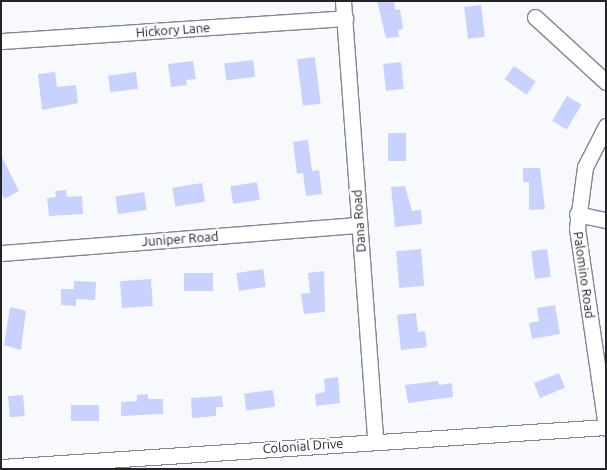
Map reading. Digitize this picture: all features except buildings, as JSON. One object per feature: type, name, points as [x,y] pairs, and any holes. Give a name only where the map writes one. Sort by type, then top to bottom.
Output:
[{"type":"street","name":"Dana Road","points":[[343,1],[375,442]]},
{"type":"street","points":[[535,17],[606,82]]},
{"type":"street","name":"Hickory Lane","points":[[1,41],[345,18]]},
{"type":"street","name":"Palomino Road","points":[[606,126],[585,167],[577,214],[606,428]]},
{"type":"street","points":[[577,214],[606,220]]},
{"type":"street","name":"Juniper Road","points":[[1,253],[359,225]]},
{"type":"street","name":"Colonial Drive","points":[[1,466],[606,428]]}]
